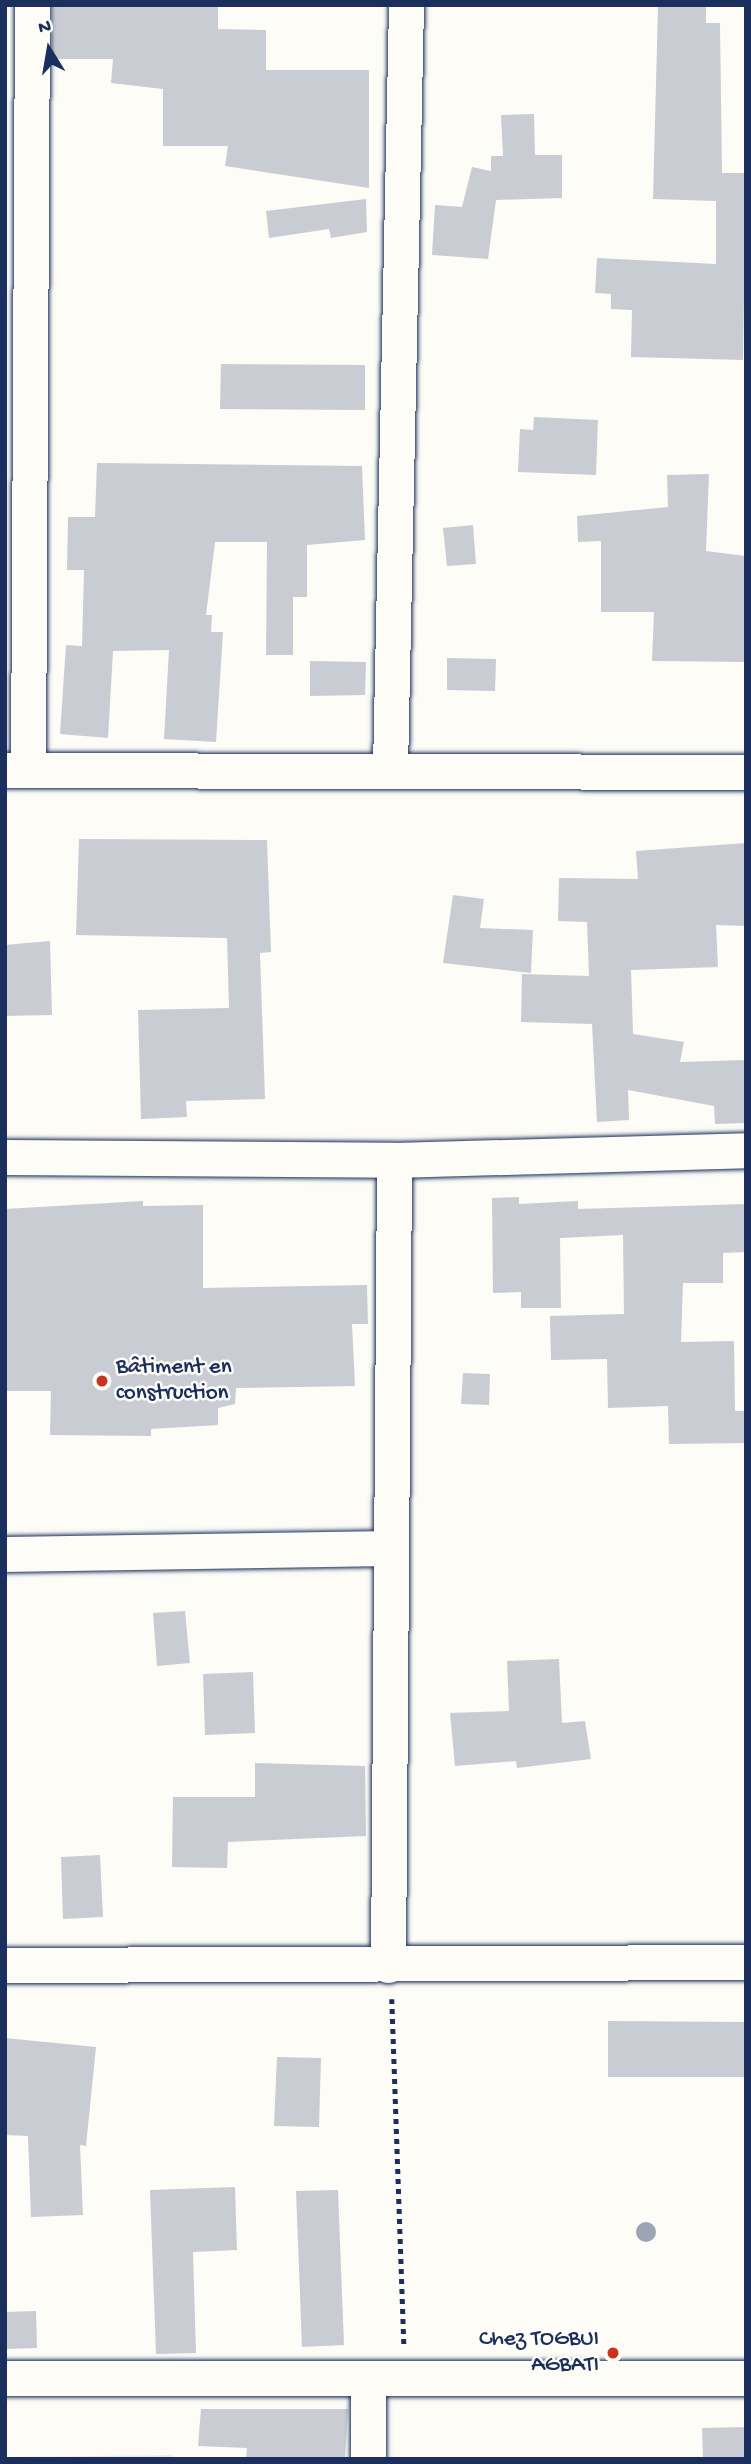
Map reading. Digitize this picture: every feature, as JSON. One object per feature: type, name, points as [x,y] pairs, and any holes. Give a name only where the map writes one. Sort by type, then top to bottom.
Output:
[{"type":"street","points":[[32,5],[17,770],[746,772]]},
{"type":"street","points":[[390,769],[406,5]]},
{"type":"street","points":[[5,1157],[394,1160],[746,1150]]},
{"type":"street","points":[[389,1965],[389,1548],[394,1160]]},
{"type":"street","points":[[5,1554],[389,1548]]},
{"type":"street","points":[[5,1965],[746,1962]]},
{"type":"street","points":[[5,2378],[746,2378]]},
{"type":"street","points":[[368,2380],[368,2459]]},
{"type":"path","points":[[389,1965],[406,2379]]},
{"type":"shaded area","points":[[173,2455],[176,2459],[6,2459],[6,2457]]},
{"type":"building","points":[[52,5],[218,5],[218,29],[266,30],[266,70],[369,70],[369,188],[225,166],[228,146],[163,146],[163,89],[111,83],[113,59],[52,59]]},
{"type":"building","points":[[658,5],[706,5],[706,23],[720,23],[722,173],[746,173],[743,360],[631,357],[632,310],[611,309],[611,294],[595,293],[597,258],[716,264],[716,201],[653,199]]},
{"type":"building","points":[[534,114],[535,155],[562,155],[562,198],[496,200],[488,259],[432,255],[435,205],[462,207],[472,167],[491,171],[491,156],[503,156],[501,115]]},
{"type":"building","points":[[366,199],[367,232],[331,238],[329,229],[269,238],[266,211]]},
{"type":"building","points":[[221,364],[365,365],[365,410],[220,409]]},
{"type":"building","points":[[534,417],[598,420],[596,475],[518,472],[520,429],[533,430]]},
{"type":"building","points":[[97,463],[362,466],[365,540],[307,545],[307,597],[293,597],[293,655],[266,655],[267,542],[215,542],[206,615],[212,615],[211,632],[223,632],[216,742],[164,739],[169,650],[113,651],[108,738],[60,734],[66,645],[82,646],[84,570],[67,570],[68,517],[95,517]]},
{"type":"building","points":[[709,474],[706,551],[746,556],[746,662],[652,661],[654,612],[601,612],[601,541],[578,542],[577,516],[668,507],[667,475]]},
{"type":"building","points":[[473,525],[476,564],[447,566],[443,528]]},
{"type":"building","points":[[447,658],[496,659],[495,691],[447,690]]},
{"type":"building","points":[[310,661],[366,662],[365,695],[310,696]]},
{"type":"building","points":[[79,839],[267,840],[271,952],[260,953],[265,1099],[186,1101],[187,1117],[141,1119],[138,1010],[229,1008],[227,938],[76,935]]},
{"type":"building","points":[[746,843],[746,926],[716,925],[718,967],[631,970],[633,1034],[684,1042],[680,1062],[746,1060],[746,1123],[715,1124],[714,1106],[628,1090],[629,1120],[597,1122],[592,1024],[521,1022],[522,974],[589,976],[587,922],[558,921],[559,878],[638,879],[636,851]]},
{"type":"building","points":[[453,895],[484,899],[480,928],[533,930],[531,973],[443,963]]},
{"type":"building","points":[[50,941],[52,1015],[5,1016],[5,945]]},
{"type":"building","points":[[519,1197],[519,1204],[578,1201],[578,1209],[746,1204],[746,1252],[723,1253],[723,1283],[683,1283],[681,1342],[734,1341],[735,1411],[746,1411],[746,1443],[669,1444],[668,1406],[608,1408],[607,1359],[551,1360],[550,1316],[624,1314],[623,1235],[560,1238],[561,1308],[521,1308],[521,1292],[493,1293],[492,1198]]},
{"type":"building","points":[[143,1201],[143,1206],[203,1205],[203,1288],[367,1285],[368,1324],[352,1324],[355,1386],[236,1388],[235,1404],[218,1408],[218,1425],[151,1429],[151,1436],[50,1435],[51,1391],[5,1391],[5,1209]]},
{"type":"building","points":[[463,1373],[490,1374],[489,1405],[461,1404]]},
{"type":"building","points":[[185,1611],[190,1663],[157,1666],[153,1613]]},
{"type":"building","points":[[559,1659],[562,1723],[585,1721],[591,1759],[517,1768],[516,1761],[455,1766],[450,1713],[509,1711],[507,1661]]},
{"type":"building","points":[[253,1672],[255,1733],[205,1735],[203,1674]]},
{"type":"building","points":[[255,1763],[365,1766],[366,1836],[228,1842],[227,1868],[172,1867],[173,1797],[255,1797]]},
{"type":"building","points":[[100,1855],[103,1917],[63,1919],[61,1857]]},
{"type":"building","points":[[608,2021],[746,2022],[746,2077],[608,2077]]},
{"type":"building","points":[[5,2038],[96,2047],[86,2146],[80,2145],[83,2215],[31,2217],[28,2136],[5,2135]]},
{"type":"building","points":[[277,2057],[321,2058],[319,2127],[274,2126]]},
{"type":"building","points":[[235,2187],[237,2250],[193,2252],[196,2353],[156,2354],[150,2190]]},
{"type":"building","points":[[338,2190],[344,2345],[302,2347],[296,2191]]},
{"type":"building","points":[[36,2311],[37,2348],[5,2349],[5,2312]]},
{"type":"building","points":[[201,2409],[348,2409],[345,2459],[246,2459],[247,2448],[198,2446]]},
{"type":"building","points":[[746,2427],[746,2459],[703,2459],[702,2428]]},
{"type":"place","name":"Bâtiment en construction","points":[[102,1381]]},
{"type":"place","name":"Chez TOGBUI AGBATI","points":[[613,2353]]}]
